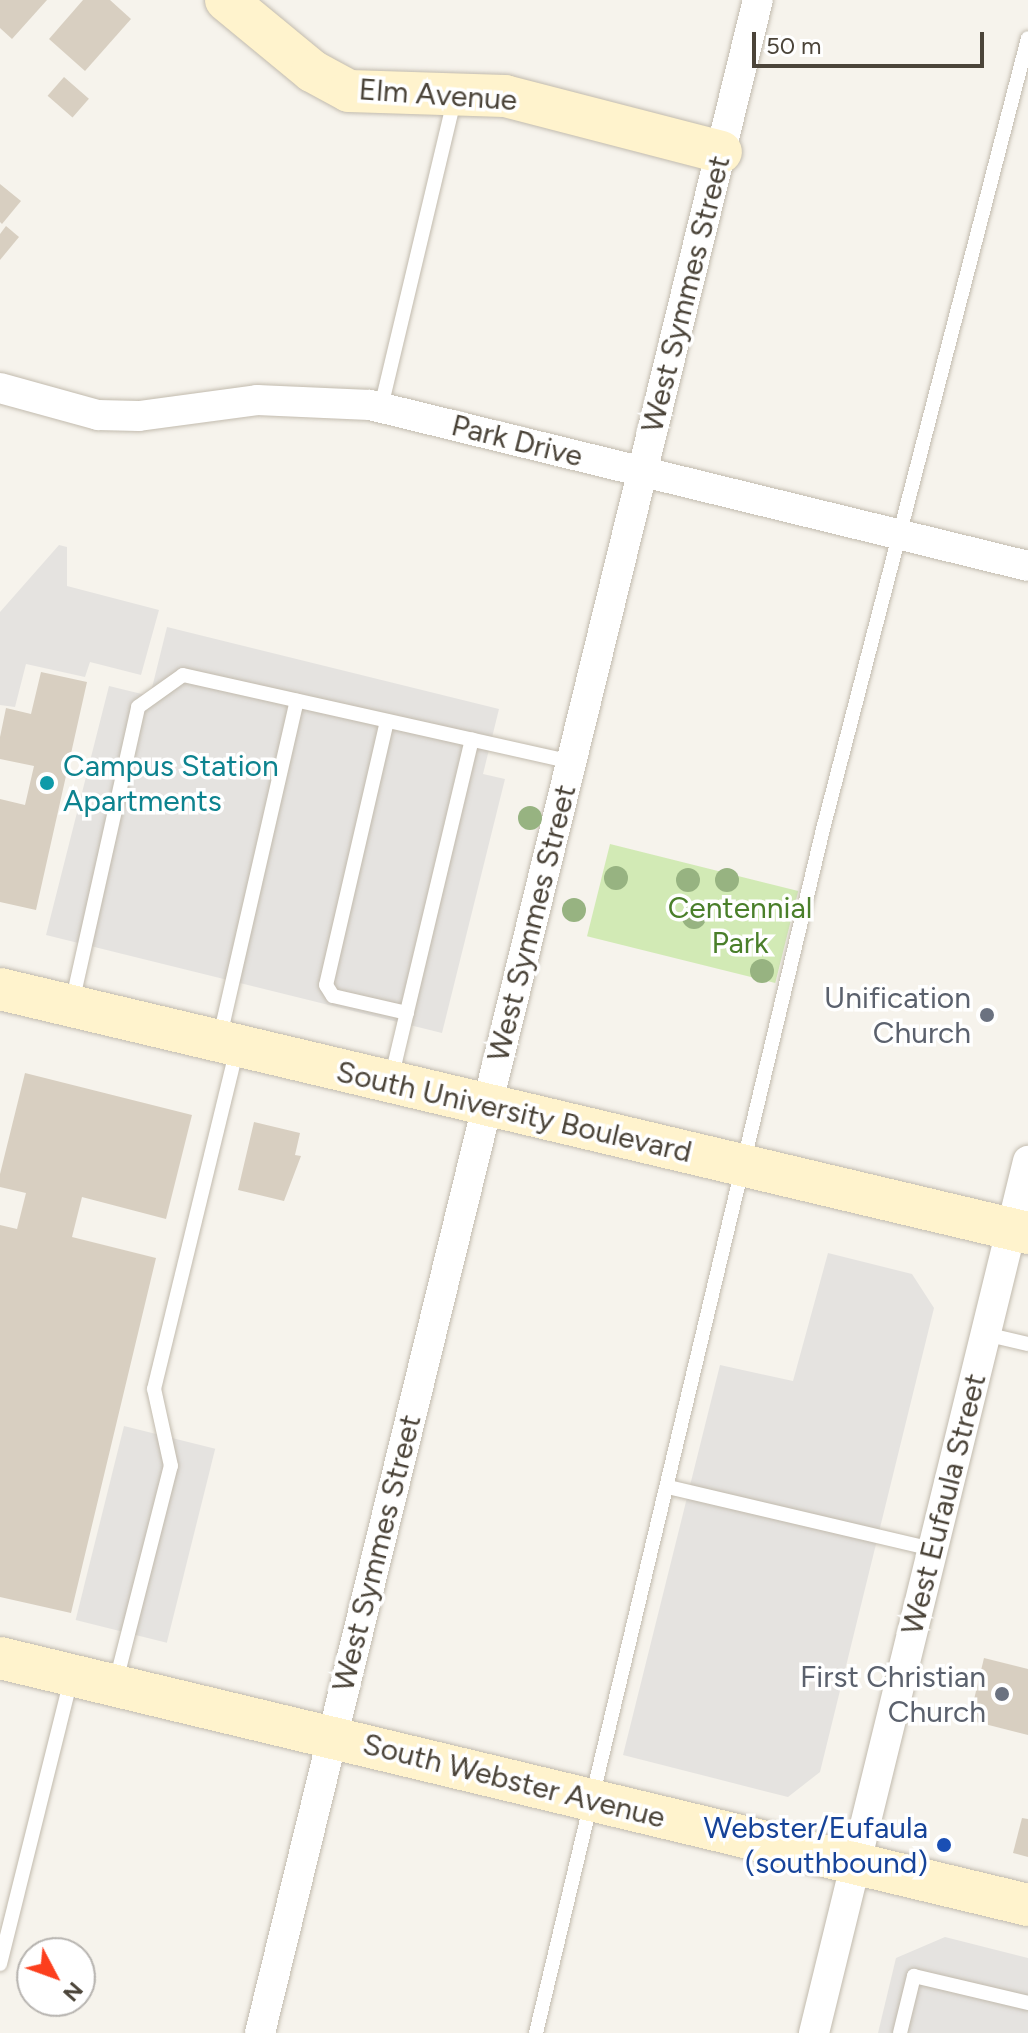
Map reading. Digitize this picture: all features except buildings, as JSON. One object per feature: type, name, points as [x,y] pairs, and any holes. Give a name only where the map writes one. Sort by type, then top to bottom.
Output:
[{"type":"street","name":"Elm Avenue","points":[[226,0],[312,71],[349,91],[456,92],[505,96],[721,152]]},
{"type":"street","name":"West Symmes Street","points":[[260,2033],[758,0]]},
{"type":"street","name":"Park Drive","points":[[0,388],[98,415],[152,415],[257,400],[381,407],[1028,566]]},
{"type":"street","name":"South University Boulevard","points":[[0,989],[1020,1231]]},
{"type":"street","name":"West Eufaula Street","points":[[814,2033],[985,1334],[1020,1231],[1028,1161]]},
{"type":"street","name":"South Webster Avenue","points":[[0,1658],[1028,1905]]},
{"type":"lane","points":[[536,2033],[822,833],[902,535],[1028,38]]},
{"type":"lane","points":[[381,407],[456,92]]},
{"type":"lane","points":[[72,1006],[138,707],[183,675],[571,762]]},
{"type":"lane","points":[[115,1685],[171,1466],[154,1389],[297,701]]},
{"type":"lane","points":[[387,721],[326,985],[333,996],[407,1013]]},
{"type":"lane","points":[[390,1083],[472,740]]},
{"type":"lane","points":[[985,1334],[1028,1344]]},
{"type":"lane","points":[[668,1487],[933,1549]]},
{"type":"lane","points":[[0,1964],[72,1676]]},
{"type":"lane","points":[[900,2033],[914,1976],[1028,2003]]},
{"type":"green space","name":"Centennial Park","points":[[610,844],[798,891],[775,983],[587,936]]},
{"type":"shaded area","points":[[59,545],[67,547],[67,586],[159,610],[141,675],[90,662],[85,677],[26,664],[15,707],[0,705],[0,612]]},
{"type":"shaded area","points":[[167,627],[499,709],[483,774],[505,779],[442,1033],[46,935],[109,686],[150,696]]},
{"type":"shaded area","points":[[828,1253],[912,1274],[934,1308],[820,1772],[788,1797],[623,1755],[720,1365],[793,1381]]},
{"type":"shaded area","points":[[124,1426],[215,1449],[167,1643],[76,1620]]},
{"type":"shaded area","points":[[945,1937],[1028,1958],[1028,2033],[878,2033],[896,1958]]},
{"type":"place","name":"Campus Station Apartments","points":[[47,783]]},
{"type":"place","name":"Unification Church","points":[[987,1015]]},
{"type":"place","name":"First Christian Church","points":[[1002,1694]]},
{"type":"place","name":"Webster/Eufaula (southbound)","points":[[944,1845]]}]
